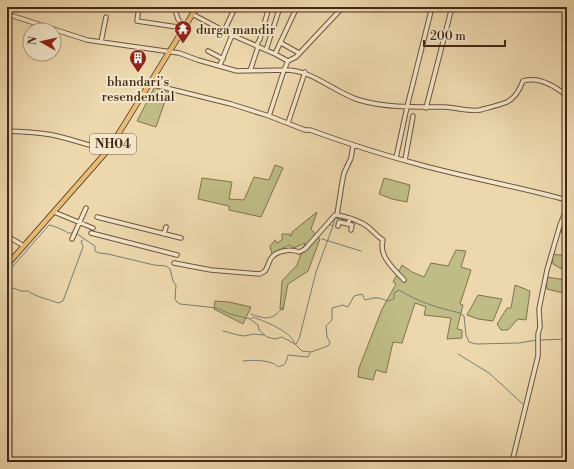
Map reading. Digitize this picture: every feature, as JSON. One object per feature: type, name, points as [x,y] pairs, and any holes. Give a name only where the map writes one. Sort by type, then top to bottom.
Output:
[{"type":"main road","name":"NH04","points":[[7,265],[109,149],[197,7]]},
{"type":"street","points":[[140,7],[137,21],[184,28]]},
{"type":"street","points":[[174,7],[178,19],[184,28]]},
{"type":"street","points":[[250,71],[269,7]]},
{"type":"street","points":[[266,50],[280,7]]},
{"type":"street","points":[[275,54],[297,7]]},
{"type":"street","points":[[192,14],[232,35],[288,61],[293,60],[343,7]]},
{"type":"street","points":[[396,158],[432,7]]},
{"type":"street","points":[[426,108],[452,7]]},
{"type":"street","points":[[224,31],[233,12]]},
{"type":"street","points":[[7,14],[87,40],[170,51],[237,70],[294,70],[304,72],[358,100],[382,105],[479,110],[507,102],[520,89],[523,81],[529,79],[554,86],[567,96]]},
{"type":"street","points":[[101,42],[106,17]]},
{"type":"street","points":[[220,65],[232,35]]},
{"type":"street","points":[[281,43],[300,53]]},
{"type":"street","points":[[208,51],[223,59]]},
{"type":"street","points":[[269,116],[288,61]]},
{"type":"street","points":[[288,123],[304,72]]},
{"type":"street","points":[[150,84],[231,104],[353,146],[396,158],[567,200]]},
{"type":"street","points":[[404,160],[413,116]]},
{"type":"street","points":[[7,131],[41,132],[89,146],[109,149]]},
{"type":"street","points":[[337,215],[344,172],[351,158],[353,146]]},
{"type":"street","points":[[72,239],[86,208]]},
{"type":"street","points":[[512,462],[538,356],[540,327],[539,309],[547,270],[560,225],[567,208]]},
{"type":"street","points":[[54,212],[93,228]]},
{"type":"street","points":[[174,263],[211,270],[260,274],[266,271],[271,258],[275,254],[292,249],[299,252],[305,249],[335,215],[337,215],[350,218],[367,227],[383,240],[381,245],[385,258],[404,280]]},
{"type":"street","points":[[97,218],[181,238]]},
{"type":"street","points":[[348,224],[350,218]]},
{"type":"street","points":[[338,226],[339,222],[348,224],[352,226],[351,230]]},
{"type":"street","points":[[164,234],[166,227]]},
{"type":"street","points":[[91,233],[177,255]]},
{"type":"street","points":[[7,236],[24,246]]},
{"type":"shaded area","points":[[155,86],[169,90],[156,127],[137,121]]},
{"type":"shaded area","points":[[275,165],[283,168],[261,217],[229,210],[229,206],[198,199],[202,178],[232,182],[229,199],[244,200],[254,177],[269,180]]},
{"type":"shaded area","points":[[384,178],[410,185],[407,202],[392,199],[379,194]]},
{"type":"shaded area","points":[[567,208],[567,233],[562,233],[560,225]]},
{"type":"shaded area","points":[[317,212],[311,229],[320,239],[308,271],[288,284],[283,310],[280,309],[282,281],[297,265],[305,243],[294,248],[289,245],[272,254],[270,246],[275,240],[277,243],[282,240],[282,234],[292,235],[292,232]]},
{"type":"shaded area","points":[[456,250],[466,251],[461,267],[471,270],[460,304],[463,305],[457,329],[462,330],[462,338],[447,339],[451,318],[424,315],[426,307],[415,303],[402,343],[393,342],[386,373],[376,370],[373,380],[358,377],[359,368],[382,309],[396,284],[393,282],[402,265],[412,272],[424,277],[431,263],[448,266]]},
{"type":"shaded area","points":[[552,254],[567,256],[567,272],[553,264]]},
{"type":"shaded area","points":[[546,277],[566,280],[567,277],[567,294],[547,289]]},
{"type":"shaded area","points":[[515,285],[530,291],[526,320],[518,319],[508,330],[501,330],[497,324],[507,308],[511,308]]},
{"type":"shaded area","points":[[478,295],[502,299],[493,321],[478,319],[467,315]]},
{"type":"shaded area","points":[[215,301],[229,302],[251,307],[243,324],[214,309]]},
{"type":"waterway","points":[[329,224],[333,226],[335,218],[356,222]]},
{"type":"waterway","points":[[7,273],[49,225],[68,233],[74,233]]},
{"type":"waterway","points":[[296,344],[299,339],[316,272],[333,226]]},
{"type":"waterway","points":[[369,230],[375,236]]},
{"type":"waterway","points":[[77,234],[95,246],[95,251],[99,253],[154,265],[166,266],[170,269],[173,281],[176,285],[175,299],[180,304],[217,308],[230,314],[250,319],[258,325],[259,330],[267,337],[275,339],[282,337],[295,344],[302,351],[311,352],[328,346],[330,342],[327,337],[326,326],[332,320],[332,308],[343,305],[348,307],[354,296],[362,294],[365,300],[379,298],[388,301],[394,299],[394,293],[399,290],[429,304],[460,313],[464,316],[466,335],[469,342],[476,344],[519,343],[537,340]]},
{"type":"waterway","points":[[322,239],[361,251]]},
{"type":"waterway","points":[[7,292],[13,288],[21,291],[28,291],[58,303],[63,301],[83,247],[81,241],[83,240]]},
{"type":"waterway","points":[[251,314],[269,318],[280,311],[284,306]]},
{"type":"waterway","points":[[251,319],[253,317],[283,331],[293,339],[295,344]]},
{"type":"waterway","points":[[223,331],[245,336],[253,334],[264,335]]},
{"type":"waterway","points":[[540,340],[567,339]]},
{"type":"waterway","points":[[243,361],[265,361],[280,366],[285,363],[288,355],[308,357],[310,353]]},
{"type":"waterway","points":[[458,354],[489,373],[524,405]]},
{"type":"place","name":"durga mandir","points":[[183,44]]},
{"type":"place","name":"bhandari's resendential","points":[[138,73]]}]
